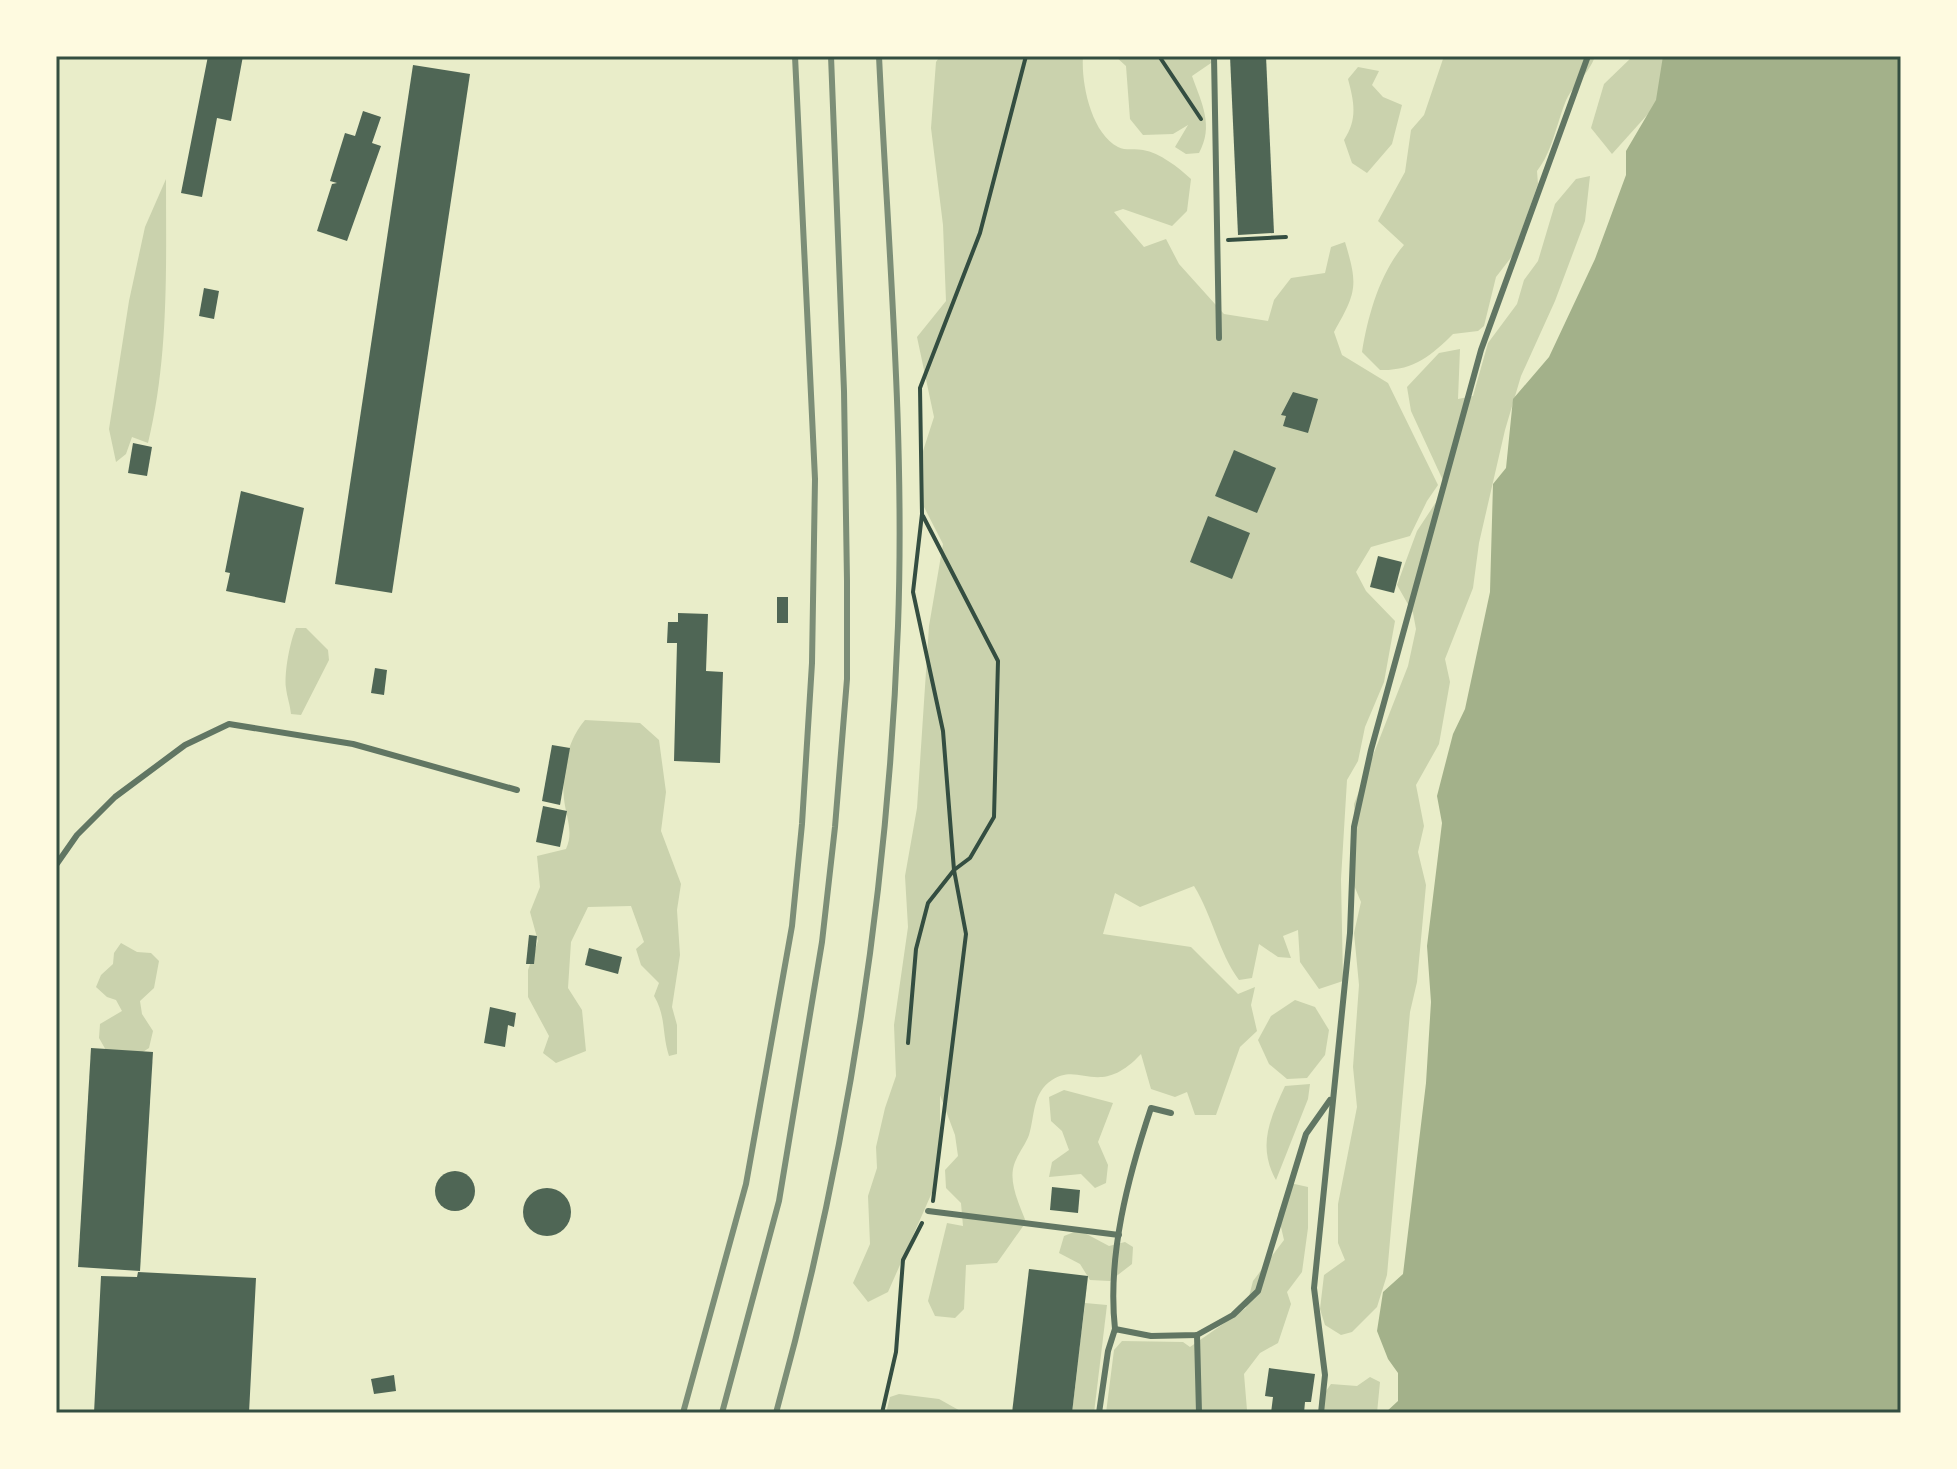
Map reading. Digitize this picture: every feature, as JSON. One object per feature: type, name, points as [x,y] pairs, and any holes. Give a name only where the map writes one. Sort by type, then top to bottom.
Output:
[{"type":"lane","points":[[1214,56],[1219,338]]},
{"type":"lane","points":[[1321,1413],[1325,1375],[1314,1288],[1350,933],[1354,827],[1371,750],[1481,350],[1588,56]]},
{"type":"lane","points":[[56,865],[77,835],[115,797],[185,745],[229,724],[353,744],[517,790]]},
{"type":"lane","points":[[1115,1329],[1151,1336],[1197,1335],[1233,1315],[1258,1291],[1306,1134],[1332,1097]]},
{"type":"lane","points":[[1099,1413],[1115,1329],[1112,1302],[1119,1235],[1151,1108],[1171,1113]]},
{"type":"lane","points":[[928,1211],[1119,1235]]},
{"type":"lane","points":[[1197,1335],[1199,1413]]},
{"type":"path","points":[[882,1413],[896,1352],[903,1260],[933,1201],[966,934],[954,870],[943,731],[913,592],[922,514],[920,388],[980,233],[1026,56]]},
{"type":"path","points":[[1159,56],[1215,141]]},
{"type":"path","points":[[1217,241],[1286,237]]},
{"type":"path","points":[[908,1043],[916,949],[928,903],[954,870],[970,858],[994,817],[998,661],[922,514]]},
{"type":"shaded area","points":[[940,56],[1083,56],[1086,93],[1101,131],[1118,147],[1156,154],[1191,179],[1187,211],[1172,226],[1123,209],[1114,212],[1144,247],[1166,239],[1179,264],[1224,314],[1268,321],[1274,300],[1291,278],[1325,273],[1331,247],[1345,242],[1353,288],[1334,332],[1342,355],[1388,383],[1438,485],[1410,536],[1371,547],[1356,572],[1366,591],[1395,621],[1384,682],[1365,727],[1358,761],[1347,780],[1341,879],[1343,981],[1319,989],[1300,962],[1298,930],[1283,936],[1291,958],[1278,957],[1259,944],[1252,978],[1239,980],[1194,886],[1140,907],[1115,893],[1103,934],[1191,947],[1238,994],[1255,987],[1251,1005],[1257,1031],[1240,1047],[1216,1115],[1195,1115],[1187,1092],[1175,1097],[1151,1089],[1141,1054],[1113,1074],[1102,1077],[1062,1075],[1046,1085],[1035,1105],[1029,1135],[1013,1169],[1014,1189],[1026,1222],[997,1263],[966,1265],[964,1309],[955,1318],[935,1316],[928,1301],[947,1223],[963,1226],[961,1203],[946,1188],[945,1170],[958,1156],[955,1135],[940,1095],[940,1159],[934,1188],[888,1292],[868,1302],[853,1283],[870,1244],[868,1196],[877,1168],[876,1147],[885,1108],[896,1076],[894,1025],[908,927],[905,876],[917,808],[929,626],[943,544],[924,507],[923,451],[934,417],[917,337],[946,301],[943,225],[931,128],[936,62]]},
{"type":"shaded area","points":[[1115,56],[1210,56],[1211,63],[1192,76],[1206,124],[1199,153],[1186,154],[1175,147],[1188,125],[1173,134],[1143,135],[1130,119],[1126,66]]},
{"type":"shaded area","points":[[1444,56],[1595,56],[1568,97],[1550,147],[1537,171],[1538,184],[1513,255],[1496,277],[1484,326],[1478,331],[1453,334],[1412,365],[1380,370],[1362,352],[1382,281],[1404,245],[1378,221],[1405,172],[1411,130],[1424,115]]},
{"type":"shaded area","points":[[1633,56],[1673,56],[1665,95],[1612,154],[1591,128],[1604,84]]},
{"type":"shaded area","points":[[1663,56],[1901,56],[1901,1413],[1385,1413],[1398,1401],[1398,1373],[1388,1359],[1377,1331],[1383,1292],[1403,1274],[1426,1083],[1431,1002],[1427,946],[1442,823],[1437,796],[1453,734],[1465,709],[1490,592],[1493,484],[1506,468],[1513,399],[1549,357],[1595,259],[1626,175],[1626,151],[1656,100]]},
{"type":"shaded area","points":[[1358,67],[1379,71],[1372,85],[1383,97],[1402,105],[1392,144],[1367,173],[1352,163],[1344,140],[1354,110],[1348,79]]},
{"type":"shaded area","points":[[1590,176],[1585,221],[1555,301],[1521,376],[1505,430],[1479,543],[1473,588],[1445,659],[1450,682],[1439,744],[1416,785],[1424,826],[1418,852],[1426,885],[1417,982],[1410,1012],[1387,1275],[1377,1307],[1352,1332],[1341,1335],[1325,1325],[1320,1309],[1324,1275],[1345,1260],[1338,1243],[1338,1204],[1357,1107],[1353,1067],[1359,985],[1354,933],[1361,902],[1350,876],[1356,835],[1354,804],[1408,666],[1416,629],[1413,613],[1397,585],[1417,531],[1446,487],[1411,411],[1407,387],[1439,353],[1460,349],[1458,399],[1473,396],[1488,343],[1517,304],[1524,280],[1538,261],[1555,204],[1576,179]]},
{"type":"shaded area","points":[[166,179],[165,312],[155,411],[148,443],[132,437],[126,454],[116,462],[109,429],[129,301],[145,227]]},
{"type":"shaded area","points":[[296,628],[306,628],[328,650],[329,660],[301,715],[291,714],[286,691],[288,657]]},
{"type":"shaded area","points":[[585,720],[640,723],[659,740],[666,792],[661,831],[681,884],[677,910],[680,955],[672,1007],[677,1025],[677,1054],[669,1056],[660,1010],[654,996],[659,983],[641,965],[636,949],[644,942],[631,906],[588,907],[571,942],[568,988],[582,1010],[586,1051],[556,1063],[543,1053],[549,1036],[528,997],[528,970],[538,941],[530,912],[540,887],[537,856],[566,849],[569,830],[563,789],[565,768],[574,737]]},
{"type":"shaded area","points":[[121,943],[137,952],[151,953],[159,961],[154,988],[140,1001],[142,1014],[153,1031],[149,1048],[135,1057],[107,1052],[99,1038],[100,1024],[122,1011],[116,1000],[96,987],[101,975],[113,964],[114,953]]},
{"type":"shaded area","points":[[1295,1000],[1315,1007],[1329,1030],[1325,1055],[1307,1078],[1287,1079],[1269,1064],[1258,1040],[1271,1016]]},
{"type":"shaded area","points":[[1310,1084],[1308,1099],[1276,1180],[1267,1156],[1268,1133],[1275,1110],[1285,1086]]},
{"type":"shaded area","points":[[1064,1090],[1113,1103],[1098,1142],[1108,1165],[1106,1183],[1095,1188],[1081,1174],[1049,1177],[1052,1162],[1069,1150],[1062,1131],[1051,1121],[1049,1097]]},
{"type":"shaded area","points":[[1290,1183],[1308,1187],[1308,1228],[1302,1272],[1287,1292],[1291,1304],[1278,1343],[1260,1353],[1244,1374],[1247,1410],[1243,1413],[1106,1413],[1114,1350],[1122,1341],[1183,1342],[1190,1347],[1246,1308],[1253,1281],[1284,1240],[1278,1214]]},
{"type":"shaded area","points":[[1079,1230],[1109,1246],[1125,1242],[1133,1247],[1132,1264],[1110,1281],[1090,1280],[1080,1264],[1059,1253],[1064,1236]]},
{"type":"shaded area","points":[[1085,1303],[1107,1305],[1094,1413],[1072,1413]]},
{"type":"shaded area","points":[[1370,1377],[1380,1382],[1377,1413],[1322,1413],[1319,1401],[1331,1384],[1357,1386]]},
{"type":"shaded area","points":[[899,1394],[939,1399],[964,1413],[886,1413],[890,1397]]},
{"type":"building","points":[[208,56],[243,56],[231,121],[217,118],[202,197],[181,193]]},
{"type":"building","points":[[1230,56],[1266,56],[1274,233],[1238,235]]},
{"type":"building","points":[[413,65],[470,74],[392,593],[335,584]]},
{"type":"building","points":[[363,111],[381,117],[372,143],[381,146],[347,241],[317,231],[332,184],[337,183],[330,181],[345,133],[355,136]]},
{"type":"building","points":[[204,288],[219,291],[214,319],[199,316]]},
{"type":"building","points":[[1293,392],[1318,399],[1308,433],[1283,426],[1286,416],[1281,415]]},
{"type":"building","points":[[133,443],[152,447],[147,476],[128,473]]},
{"type":"building","points":[[1234,450],[1276,468],[1257,513],[1215,496]]},
{"type":"building","points":[[241,491],[304,508],[285,603],[226,591],[230,573],[225,572]]},
{"type":"building","points":[[1208,516],[1250,533],[1232,579],[1190,562]]},
{"type":"building","points":[[1378,556],[1402,562],[1394,593],[1370,587]]},
{"type":"building","points":[[777,597],[788,597],[788,623],[777,623]]},
{"type":"building","points":[[678,613],[708,614],[706,671],[723,672],[720,763],[674,761],[677,643],[667,643],[668,622],[678,622]]},
{"type":"building","points":[[375,668],[387,670],[384,695],[371,693]]},
{"type":"building","points":[[552,745],[570,748],[560,805],[542,801]]},
{"type":"building","points":[[543,806],[567,811],[560,847],[536,842]]},
{"type":"building","points":[[529,935],[537,936],[534,964],[526,964]]},
{"type":"building","points":[[589,948],[622,957],[618,974],[585,965]]},
{"type":"building","points":[[490,1007],[516,1013],[514,1027],[508,1025],[505,1047],[484,1043]]},
{"type":"building","points":[[91,1048],[153,1052],[140,1271],[78,1267]]},
{"type":"building","points":[[455,1171],[469,1177],[475,1191],[469,1205],[455,1211],[441,1205],[435,1191],[441,1177]]},
{"type":"building","points":[[1052,1187],[1080,1190],[1078,1213],[1050,1210]]},
{"type":"building","points":[[547,1188],[564,1195],[571,1212],[564,1229],[547,1236],[530,1229],[523,1212],[530,1195]]},
{"type":"building","points":[[1029,1269],[1088,1276],[1072,1413],[1012,1413]]},
{"type":"building","points":[[138,1272],[256,1278],[249,1413],[94,1413],[101,1276],[137,1277]]},
{"type":"building","points":[[1269,1368],[1315,1374],[1311,1402],[1305,1402],[1304,1413],[1271,1413],[1273,1397],[1265,1396]]},
{"type":"building","points":[[394,1375],[396,1391],[374,1394],[371,1379]]},
{"type":"railway","points":[[683,1413],[746,1184],[792,926],[802,824],[812,663],[815,479],[795,56]]},
{"type":"railway","points":[[722,1413],[779,1201],[822,942],[847,679],[844,391],[831,56]]},
{"type":"railway","points":[[776,1413],[824,1219],[860,1023],[874,925],[893,726],[900,555],[899,484],[879,56]]}]
